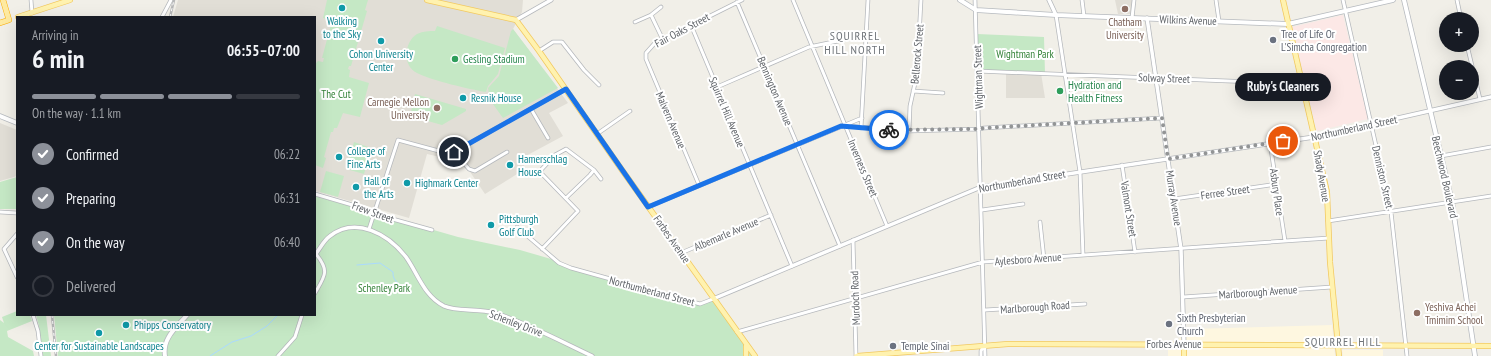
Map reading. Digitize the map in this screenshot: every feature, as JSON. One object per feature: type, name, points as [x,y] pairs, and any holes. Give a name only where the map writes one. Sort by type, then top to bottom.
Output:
[{"type":"highway","points":[[0,23],[9,20],[3,0]]},
{"type":"main road","points":[[21,16],[70,0]]},
{"type":"main road","points":[[427,0],[516,20]]},
{"type":"main road","name":"Wilkins Avenue","points":[[960,0],[976,10],[1056,15],[1288,24],[1393,0]]},
{"type":"main road","name":"Shady Avenue","points":[[1283,0],[1327,192],[1332,287],[1339,356]]},
{"type":"main road","name":"Beechwood Boulevard","points":[[1404,0],[1452,202],[1475,356]]},
{"type":"main road","points":[[9,20],[16,18]]},
{"type":"main road","name":"Forbes Avenue","points":[[516,20],[540,51],[596,134],[755,356]]},
{"type":"main road","points":[[0,116],[16,123]]},
{"type":"main road","points":[[165,356],[164,349],[168,338],[186,316]]},
{"type":"main road","points":[[746,344],[748,352],[746,356]]},
{"type":"main road","name":"Forbes Avenue","points":[[857,356],[1008,344],[1491,346]]},
{"type":"main road","name":"Murray Avenue","points":[[1184,344],[1184,356]]},
{"type":"street","points":[[31,0],[32,12]]},
{"type":"street","points":[[163,16],[171,0]]},
{"type":"street","points":[[516,20],[551,0]]},
{"type":"street","name":"Fair Oaks Street","points":[[646,53],[649,48],[663,40],[742,0]]},
{"type":"street","name":"Inverness Street","points":[[793,0],[887,226]]},
{"type":"street","points":[[861,128],[868,0]]},
{"type":"street","name":"Bellerock Street","points":[[909,131],[910,106],[917,74],[921,0]]},
{"type":"street","name":"Wightman Street","points":[[975,0],[985,310],[985,356]]},
{"type":"street","points":[[1049,0],[1056,15],[1080,172],[1083,255]]},
{"type":"street","points":[[1082,0],[1084,16]]},
{"type":"street","points":[[1132,18],[1134,0]]},
{"type":"street","points":[[1216,0],[1219,22]]},
{"type":"street","name":"Denniston Street","points":[[1343,0],[1391,212],[1407,356]]},
{"type":"street","points":[[1457,0],[1460,12]]},
{"type":"street","name":"Bennington Avenue","points":[[737,2],[840,246]]},
{"type":"street","points":[[635,22],[651,15],[661,7]]},
{"type":"street","points":[[651,15],[663,40]]},
{"type":"street","name":"Murray Avenue","points":[[1147,18],[1181,249],[1184,344]]},
{"type":"street","name":"Squirrel Hill Avenue","points":[[691,25],[792,266]]},
{"type":"street","points":[[717,87],[812,46],[867,35]]},
{"type":"street","points":[[540,51],[553,42],[562,42],[584,70],[599,85]]},
{"type":"street","points":[[1469,52],[1480,99]]},
{"type":"street","name":"Malvern Avenue","points":[[646,53],[646,59],[699,186]]},
{"type":"street","name":"Solway Street","points":[[977,71],[1302,84]]},
{"type":"street","points":[[369,229],[398,140],[450,154],[566,89]]},
{"type":"street","points":[[913,91],[943,93]]},
{"type":"street","name":"Northumberland Street","points":[[517,227],[559,263],[614,281],[700,304],[981,187],[1314,136],[1491,97]]},
{"type":"street","points":[[532,109],[548,138]]},
{"type":"street","points":[[596,134],[630,111]]},
{"type":"street","points":[[648,207],[862,118]]},
{"type":"street","points":[[845,126],[909,131],[979,129],[1162,118]]},
{"type":"street","name":"Asbury Place","points":[[1270,143],[1284,241]]},
{"type":"street","points":[[1441,156],[1491,147]]},
{"type":"street","points":[[542,249],[577,213],[576,209],[541,173],[541,170],[555,155],[566,149],[594,170],[601,179]]},
{"type":"street","points":[[454,152],[469,169],[475,171],[507,152]]},
{"type":"street","name":"Valmont Street","points":[[1122,166],[1135,252]]},
{"type":"street","points":[[566,198],[594,170]]},
{"type":"street","name":"Ferree Street","points":[[1174,200],[1277,184]]},
{"type":"street","name":"Frew Street","points":[[316,194],[366,209],[378,216],[432,230]]},
{"type":"street","points":[[1328,221],[1491,196]]},
{"type":"street","points":[[982,210],[1023,204]]},
{"type":"street","points":[[0,212],[16,213]]},
{"type":"street","name":"Albemarle Avenue","points":[[681,252],[771,215]]},
{"type":"street","points":[[1040,222],[1044,259]]},
{"type":"street","name":"Schenley Drive","points":[[316,254],[326,240],[339,231],[356,227],[369,229],[381,235],[401,251],[430,296],[445,306],[454,309],[476,309],[495,313],[532,327],[592,356]]},
{"type":"street","points":[[16,235],[4,249],[16,275]]},
{"type":"street","name":"Aylesboro Avenue","points":[[737,332],[983,262],[1044,259],[1329,238]]},
{"type":"street","name":"Murdoch Road","points":[[853,240],[857,356]]},
{"type":"street","points":[[316,256],[323,263],[325,270],[324,278],[316,290]]},
{"type":"street","name":"Marlborough Avenue","points":[[1183,297],[1332,287]]},
{"type":"street","name":"Marlborough Road","points":[[985,310],[1085,304]]},
{"type":"street","points":[[33,316],[38,331],[41,356]]},
{"type":"street","points":[[278,356],[296,337],[302,316]]},
{"type":"street","name":"Wightman Street","points":[[981,356],[981,351],[984,345]]},
{"type":"shaded area","name":"Carnegie Mellon University","points":[[178,0],[523,0],[522,12],[513,29],[568,103],[549,113],[563,136],[522,158],[525,169],[485,194],[458,154],[449,159],[427,154],[409,218],[316,191],[316,16],[173,16]]},
{"type":"shaded area","name":"Chatham University","points":[[1115,0],[1134,0],[1132,14],[1118,14]]},
{"type":"shaded area","points":[[1343,15],[1368,119],[1317,131],[1292,27]]},
{"type":"shaded area","points":[[1006,72],[1041,73],[1045,98],[1006,98]]},
{"type":"shaded area","points":[[0,123],[16,130],[16,176],[0,181]]},
{"type":"shaded area","points":[[1332,325],[1335,356],[1168,356],[1168,349],[1190,329]]},
{"type":"shaded area","points":[[1342,350],[1383,350],[1383,356],[1343,356]]},
{"type":"green space","name":"The Cut","points":[[327,0],[368,0],[365,10],[367,11],[351,66],[349,66],[348,69],[350,70],[349,77],[369,83],[360,117],[343,113],[337,128],[334,128],[333,132],[331,132],[324,157],[326,158],[323,168],[316,165],[316,63],[318,61],[323,62],[324,58],[322,58],[332,21],[323,18]]},
{"type":"green space","name":"Gesling Stadium","points":[[437,26],[505,48],[498,74],[488,86],[486,92],[441,82],[412,70],[406,54],[409,42],[417,34],[435,31]]},
{"type":"green space","points":[[513,29],[558,88],[503,118],[490,100],[488,88],[499,76],[511,31]]},
{"type":"green space","name":"Wightman Park","points":[[977,34],[1044,37],[1045,74],[977,71]]},
{"type":"green space","points":[[415,94],[466,109],[466,111],[442,125],[410,116]]},
{"type":"green space","points":[[354,142],[371,148],[364,174],[346,169]]},
{"type":"green space","points":[[326,171],[344,176],[338,197],[320,192]]},
{"type":"green space","points":[[16,177],[16,209],[0,209],[0,182]]},
{"type":"green space","name":"Schenley Park","points":[[316,196],[458,237],[520,250],[558,261],[578,270],[699,304],[713,299],[755,356],[58,356],[54,316],[316,316]]},
{"type":"green space","points":[[16,311],[16,316],[30,316],[32,321],[7,331],[8,337],[33,351],[34,356],[0,356],[0,320],[4,323],[2,317]]},
{"type":"green space","points":[[36,316],[46,316],[51,356],[42,356],[39,326]]},
{"type":"waterway","points":[[357,265],[380,263],[393,272],[394,279],[411,294]]},
{"type":"waterway","points":[[210,356],[232,342],[251,336],[267,326],[277,316]]},
{"type":"railway","points":[[170,16],[174,0]]},
{"type":"railway","points":[[52,316],[56,356]]},
{"type":"way so far","points":[[889,130],[909,131],[979,129],[1162,118],[1168,159],[1283,141]]},
{"type":"place","name":"Walking to the Sky","points":[[342,8]]},
{"type":"place","name":"Chatham University","points":[[1125,9]]},
{"type":"place","name":"Tree of Life Or L'Simcha Congregation","points":[[1273,40]]},
{"type":"place","name":"Cohon University Center","points":[[381,41]]},
{"type":"place","name":"Gesling Stadium","points":[[455,59]]},
{"type":"place","name":"Hydration and Health Fitness","points":[[1060,91]]},
{"type":"place","name":"Resnik House","points":[[463,98]]},
{"type":"place","name":"Carnegie Mellon University","points":[[437,108]]},
{"type":"place","name":"Ruby's Cleaners","points":[[1283,141]]},
{"type":"place","name":"College of Fine Arts","points":[[339,157]]},
{"type":"place","name":"Hamerschlag House","points":[[510,165]]},
{"type":"place","name":"Highmark Center","points":[[407,183]]},
{"type":"place","name":"Hall of the Arts","points":[[356,187]]},
{"type":"place","name":"Pittsburgh Golf Club","points":[[491,225]]},
{"type":"place","name":"Yeshiva Achei Tmimim School","points":[[1417,313]]},
{"type":"place","name":"Sixth Presbyterian Church","points":[[1169,324]]},
{"type":"place","name":"Phipps Conservatory","points":[[126,325]]},
{"type":"place","name":"Center for Sustainable Landscapes","points":[[99,333]]},
{"type":"place","name":"Temple Sinai","points":[[893,346]]},
{"type":"district","name":"SQUIRREL HILL NORTH","points":[[855,42]]},
{"type":"district","name":"SQUIRREL HILL","points":[[1343,341]]},
{"type":"route","points":[[454,152],[566,89],[648,207],[841,126],[889,130]]}]
